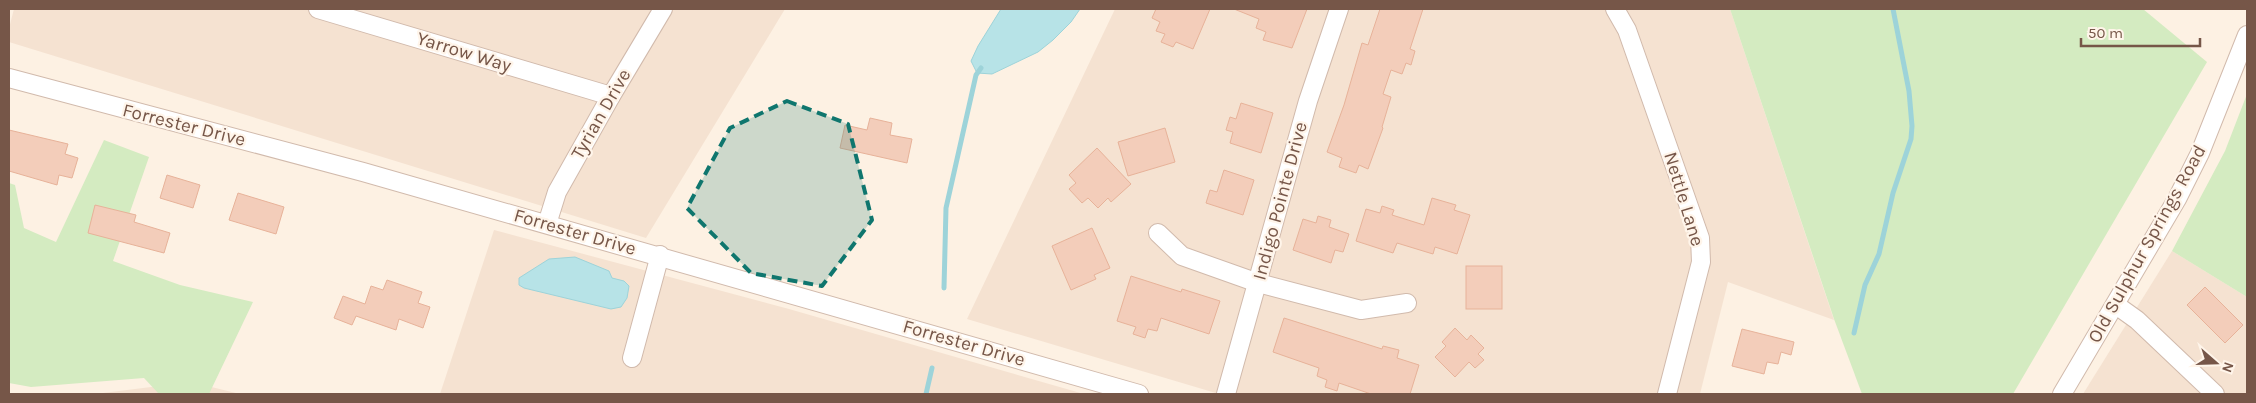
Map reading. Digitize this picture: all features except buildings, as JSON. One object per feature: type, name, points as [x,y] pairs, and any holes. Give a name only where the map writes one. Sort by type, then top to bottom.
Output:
[{"type":"street","name":"Yarrow Way","points":[[318,9],[611,96]]},
{"type":"street","name":"Tyrian Drive","points":[[547,224],[557,192],[663,9]]},
{"type":"street","name":"Indigo Pointe Drive","points":[[1226,394],[1308,101],[1339,9]]},
{"type":"street","name":"Nettle Lane","points":[[1615,9],[1626,30],[1700,238],[1701,262],[1667,394]]},
{"type":"street","name":"Old Sulphur Springs Road","points":[[2062,394],[2177,199],[2200,153],[2247,36]]},
{"type":"street","name":"Forrester Drive","points":[[9,78],[348,168],[1139,394]]},
{"type":"street","points":[[1158,233],[1182,256],[1258,283],[1361,310],[1407,303]]},
{"type":"street","points":[[632,358],[660,256]]},
{"type":"street","points":[[2116,304],[2137,320],[2215,394]]},
{"type":"highlighted area","points":[[787,101],[848,124],[872,220],[822,286],[751,273],[687,208],[730,128]]},
{"type":"shaded area","points":[[14,9],[785,9],[646,238],[9,42],[9,28]]},
{"type":"shaded area","points":[[1115,9],[1730,9],[1834,320],[1728,282],[1700,394],[1219,394],[967,319]]},
{"type":"shaded area","points":[[494,230],[789,309],[1084,394],[440,394]]},
{"type":"shaded area","points":[[2172,251],[2247,297],[2247,394],[2083,394]]},
{"type":"shaded area","points":[[191,382],[240,394],[95,394]]},
{"type":"green space","points":[[1730,9],[2143,9],[2207,62],[2013,394],[1862,394],[1834,319]]},
{"type":"green space","points":[[2247,94],[2247,297],[2172,251],[2225,151]]},
{"type":"green space","points":[[104,140],[149,157],[113,261],[180,285],[253,302],[209,394],[159,394],[144,378],[31,387],[9,383],[9,183],[15,185],[24,228],[56,242]]},
{"type":"water","points":[[1001,9],[1080,9],[1071,22],[1038,52],[992,74],[977,73],[971,61]]},
{"type":"water","points":[[575,257],[609,271],[612,278],[624,281],[629,286],[627,298],[621,307],[611,309],[524,288],[519,285],[519,278],[549,259]]},
{"type":"waterway","points":[[1854,333],[1865,285],[1879,254],[1893,193],[1911,139],[1912,126],[1909,91],[1893,9]]},
{"type":"waterway","points":[[944,288],[946,208],[976,75],[981,68]]},
{"type":"waterway","points":[[926,394],[932,368]]}]
